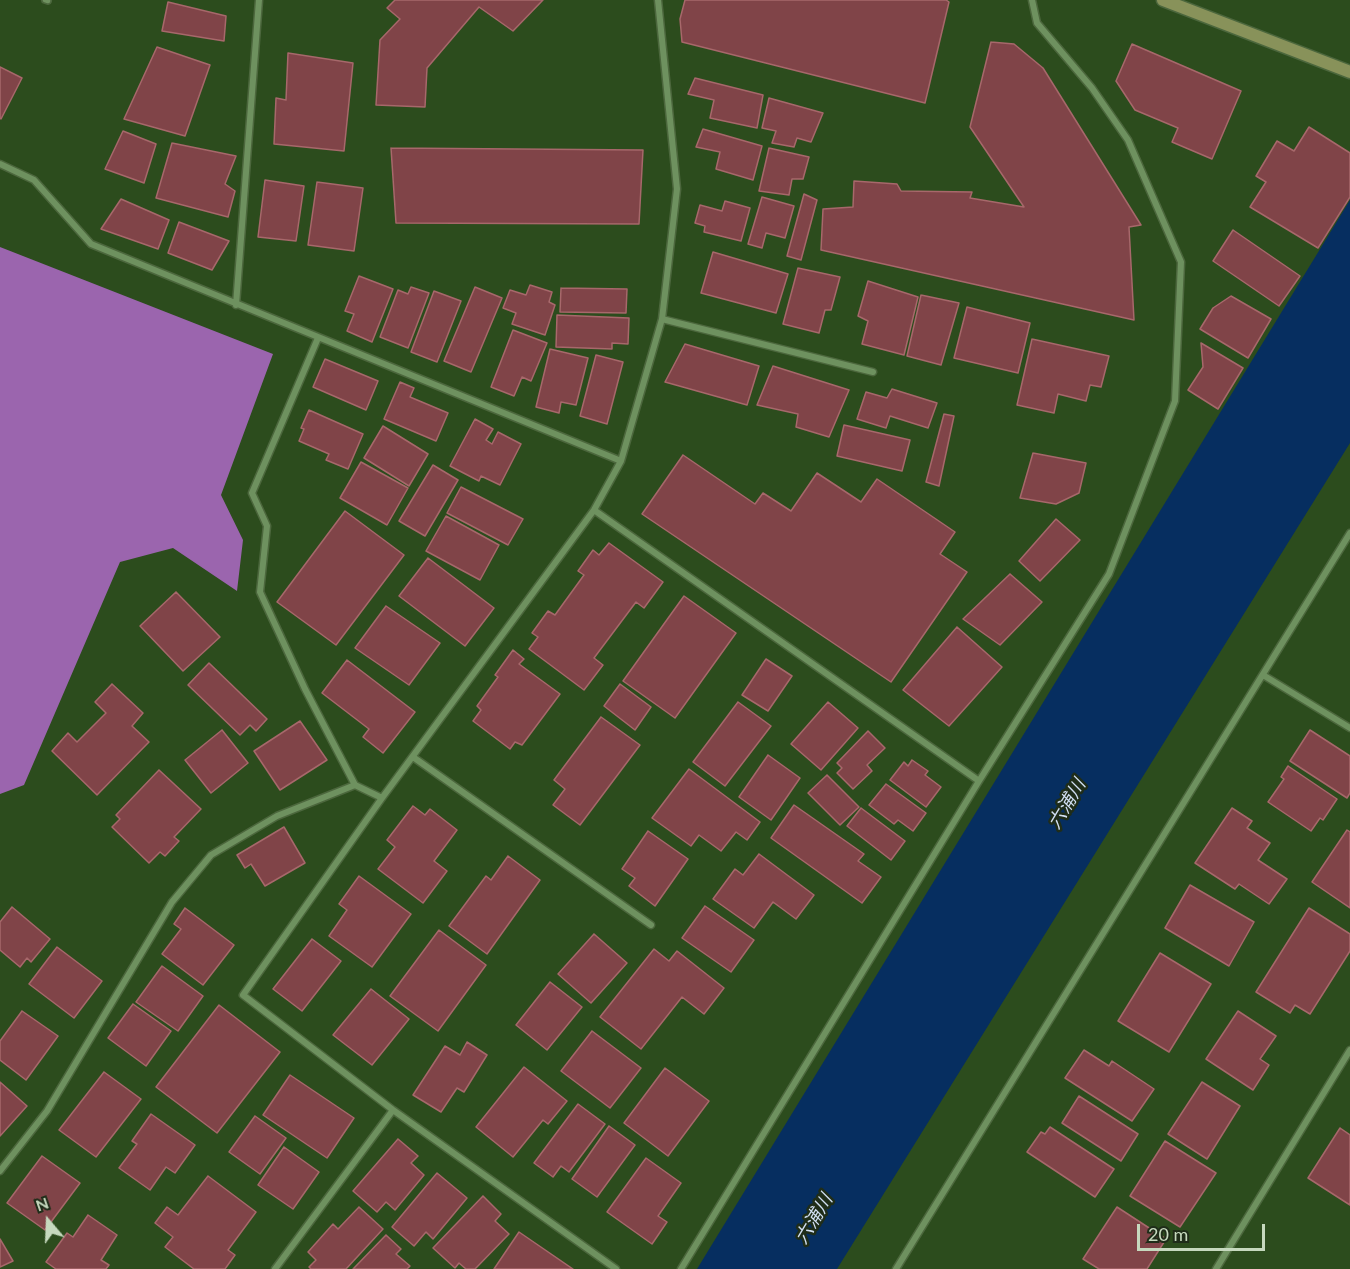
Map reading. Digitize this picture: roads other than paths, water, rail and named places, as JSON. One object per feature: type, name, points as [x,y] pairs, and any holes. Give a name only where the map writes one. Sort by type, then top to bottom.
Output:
[{"type":"street","points":[[236,305],[259,0]]},
{"type":"street","points":[[616,1269],[393,1110],[243,994],[382,798],[594,510],[621,461],[662,319],[677,189],[658,0]]},
{"type":"street","points":[[681,1269],[979,781],[1109,574],[1175,401],[1181,262],[1128,140],[1092,88],[1037,23],[1032,0]]},
{"type":"street","points":[[1163,0],[1350,72]]},
{"type":"street","points":[[0,164],[34,180],[91,244],[621,461]]},
{"type":"street","points":[[662,319],[873,372]]},
{"type":"street","points":[[318,338],[252,494],[267,526],[260,592],[305,689],[355,785],[382,798]]},
{"type":"street","points":[[594,510],[979,781]]},
{"type":"street","points":[[896,1269],[1350,533]]},
{"type":"street","points":[[1263,675],[1350,728]]},
{"type":"street","points":[[413,757],[651,925]]},
{"type":"street","points":[[0,1172],[47,1112],[172,902],[211,855],[278,816],[355,785]]},
{"type":"street","points":[[1216,1269],[1350,1050]]},
{"type":"street","points":[[285,1269],[277,1266],[393,1110]]},
{"type":"water","name":"六浦川","points":[[1350,200],[1350,443],[837,1269],[697,1269]]}]
